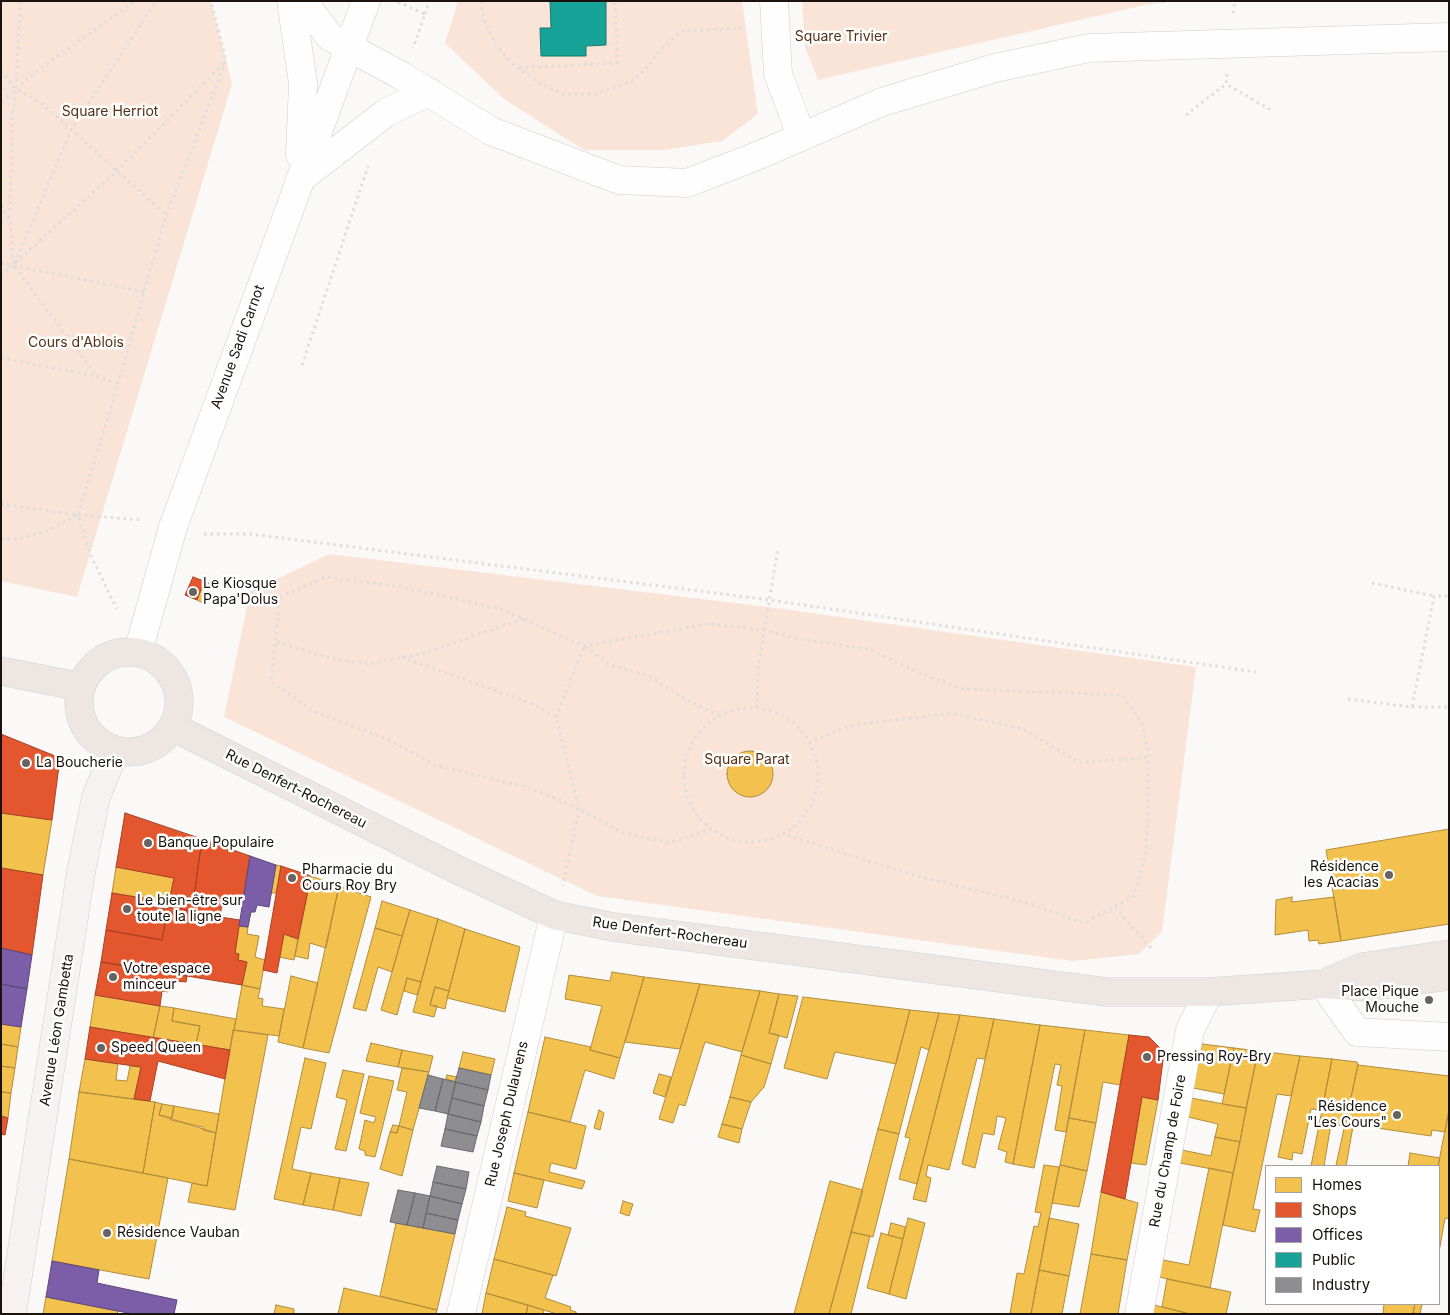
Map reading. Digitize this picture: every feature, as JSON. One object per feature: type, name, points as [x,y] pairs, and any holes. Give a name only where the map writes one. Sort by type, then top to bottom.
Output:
[{"type":"main road","points":[[123,652],[138,652],[153,658],[166,667],[175,680],[180,696],[179,712],[173,728],[162,740],[148,749],[132,752],[115,750],[101,743],[90,732],[82,719],[79,703],[81,687],[87,674],[97,663],[109,655],[123,652]]},
{"type":"main road","points":[[1,671],[81,687]]},
{"type":"main road","name":"Rue Denfert-Rochereau","points":[[173,728],[460,871],[554,914],[614,926],[1106,992],[1208,992],[1323,984]]},
{"type":"main road","name":"Avenue Léon Gambetta","points":[[12,1314],[81,872],[96,797],[115,750]]},
{"type":"main road","points":[[1323,984],[1362,967],[1449,954]]},
{"type":"main road","points":[[1323,984],[1366,987],[1449,976]]},
{"type":"street","points":[[291,1],[302,83],[300,179]]},
{"type":"street","points":[[303,1],[330,36],[402,76],[491,131],[619,180],[687,183],[757,156],[801,135],[882,102],[995,68],[1089,48],[1449,37]]},
{"type":"street","name":"Avenue Sadi Carnot","points":[[138,652],[173,527],[366,1]]},
{"type":"street","points":[[775,14],[778,74],[801,135]]},
{"type":"street","points":[[300,179],[387,112],[429,92]]},
{"type":"street","name":"Rue Joseph Dulaurens","points":[[460,1314],[554,914]]},
{"type":"street","points":[[1323,984],[1356,1032],[1449,1037]]},
{"type":"street","name":"Rue du Champ de Foire","points":[[1138,1314],[1190,1030],[1208,992]]},
{"type":"path","points":[[20,1],[16,89],[12,120],[10,222],[14,266],[97,376]]},
{"type":"path","points":[[1,101],[40,68],[135,1]]},
{"type":"path","points":[[14,266],[71,130],[156,1]]},
{"type":"path","points":[[119,613],[90,554],[78,515],[145,292],[166,215],[226,61],[211,1]]},
{"type":"path","points":[[397,1],[425,14]]},
{"type":"path","points":[[402,76],[429,1]]},
{"type":"path","points":[[481,1],[483,16],[495,44],[534,81],[563,94],[596,94],[632,81],[647,68],[664,45],[682,31],[775,14]]},
{"type":"path","points":[[519,68],[617,62],[615,1]]},
{"type":"path","points":[[1186,115],[1226,84],[1230,44]]},
{"type":"path","points":[[1,276],[117,171],[226,61]]},
{"type":"path","points":[[1,71],[16,89],[44,104],[166,215]]},
{"type":"path","points":[[1226,84],[1271,110]]},
{"type":"path","points":[[302,365],[371,159]]},
{"type":"path","points":[[1,205],[10,222]]},
{"type":"path","points":[[1,263],[145,292]]},
{"type":"path","points":[[1,358],[97,376],[118,384]]},
{"type":"path","points":[[1,504],[78,515],[145,520]]},
{"type":"path","points":[[1,539],[18,539],[46,531],[78,515]]},
{"type":"path","points":[[202,534],[250,534],[770,600],[1256,672]]},
{"type":"path","points":[[757,708],[758,668],[778,548]]},
{"type":"path","points":[[250,592],[280,597],[326,577],[402,587],[498,608],[584,646],[610,665],[649,676],[682,698],[720,716]]},
{"type":"path","points":[[1372,583],[1434,596],[1449,596]]},
{"type":"path","points":[[1412,707],[1434,596]]},
{"type":"path","points":[[280,597],[277,642],[271,682],[315,712],[389,740],[436,765],[526,787],[579,809],[624,833],[670,843],[711,828]]},
{"type":"path","points":[[277,642],[333,659],[368,664],[425,653],[523,619]]},
{"type":"path","points":[[584,646],[707,624],[765,630],[795,638],[868,649],[925,675],[962,689],[1122,695],[1142,725],[1149,758],[1146,853],[1134,896],[1084,924],[1025,902],[917,876],[783,834]]},
{"type":"path","points":[[565,880],[579,809],[556,717],[584,646]]},
{"type":"path","points":[[402,657],[533,704],[556,717]]},
{"type":"path","points":[[1348,699],[1412,707],[1449,707]]},
{"type":"path","points":[[757,708],[776,713],[792,722],[809,743],[815,752],[818,771],[817,790],[810,808],[798,823],[783,834],[765,841],[746,842],[728,838],[711,828],[697,815],[688,798],[685,779],[686,760],[693,742],[704,727],[720,716],[738,710],[757,708]]},
{"type":"path","points":[[809,743],[849,726],[951,713],[1023,729],[1080,763],[1149,758]]},
{"type":"path","points":[[1115,907],[1152,949]]},
{"type":"green space","points":[[1,1],[211,1],[232,84],[77,597],[1,581]]},
{"type":"green space","points":[[458,1],[742,1],[758,114],[722,141],[664,150],[584,150],[504,99],[445,43]]},
{"type":"green space","name":"Square Trivier","points":[[802,1],[1170,1],[1145,5],[818,80],[805,47]]},
{"type":"green space","name":"Square Parat","points":[[329,554],[768,607],[1196,667],[1162,932],[1139,954],[1072,961],[597,896],[224,717],[250,592]]},
{"type":"building: Homes","points":[[204,581],[210,584],[203,603],[197,600]]},
{"type":"building: Homes","points":[[745,751],[755,751],[769,761],[773,774],[769,787],[763,793],[755,797],[745,797],[731,787],[727,779],[727,769],[737,755]]},
{"type":"building: Homes","points":[[1,813],[52,820],[43,875],[1,868]]},
{"type":"building: Homes","name":"Résidence les Acacias","points":[[1449,829],[1449,924],[1341,941],[1326,850]]},
{"type":"building: Homes","points":[[276,865],[281,866],[276,893],[271,893]]},
{"type":"building: Homes","points":[[116,867],[174,878],[169,902],[112,893]]},
{"type":"building: Homes","points":[[311,876],[339,886],[326,948],[310,943],[308,959],[295,956]]},
{"type":"building: Homes","points":[[339,886],[371,897],[329,1053],[303,1048]]},
{"type":"building: Homes","points":[[1292,897],[1292,902],[1334,897],[1341,941],[1319,944],[1318,940],[1309,941],[1308,930],[1275,935],[1276,900]]},
{"type":"building: Homes","points":[[382,901],[410,910],[402,936],[375,928]]},
{"type":"building: Homes","points":[[410,910],[438,919],[421,982],[407,978],[397,1015],[381,1010]]},
{"type":"building: Homes","points":[[438,919],[465,929],[449,991],[435,987],[430,1005],[437,1006],[434,1017],[413,1012]]},
{"type":"building: Homes","points":[[239,926],[248,927],[247,934],[259,936],[255,957],[265,960],[260,989],[242,985],[247,962],[238,960],[239,954],[235,953]]},
{"type":"building: Homes","points":[[375,928],[402,936],[392,972],[378,967],[366,1011],[353,1008]]},
{"type":"building: Homes","points":[[465,929],[520,947],[505,1012],[447,998]]},
{"type":"building: Homes","points":[[284,934],[298,939],[294,960],[279,957]]},
{"type":"building: Homes","points":[[612,972],[644,977],[620,1058],[590,1050],[602,1006],[565,999],[569,975],[610,981]]},
{"type":"building: Homes","points":[[291,976],[318,983],[303,1048],[278,1042]]},
{"type":"building: Homes","points":[[644,977],[700,984],[680,1049],[625,1042]]},
{"type":"building: Homes","points":[[407,978],[421,982],[417,995],[404,991]]},
{"type":"building: Homes","points":[[163,983],[169,984],[168,992],[162,991]]},
{"type":"building: Homes","points":[[700,984],[760,991],[742,1052],[705,1042],[685,1106],[679,1104],[673,1123],[659,1119]]},
{"type":"building: Homes","points":[[242,985],[260,989],[258,998],[263,999],[262,1006],[284,1009],[279,1036],[234,1030]]},
{"type":"building: Homes","points":[[435,987],[449,991],[445,1009],[430,1005]]},
{"type":"building: Homes","points":[[760,991],[779,994],[769,1033],[779,1035],[771,1064],[741,1055]]},
{"type":"building: Homes","points":[[779,994],[798,996],[787,1038],[769,1033]]},
{"type":"building: Homes","points":[[95,995],[160,1006],[153,1038],[90,1027]]},
{"type":"building: Homes","points":[[803,997],[910,1010],[896,1064],[835,1052],[827,1079],[784,1068]]},
{"type":"building: Homes","points":[[160,1006],[174,1008],[172,1021],[200,1026],[196,1044],[153,1038]]},
{"type":"building: Homes","points":[[174,1008],[236,1019],[230,1050],[196,1044],[200,1026],[172,1021]]},
{"type":"building: Homes","points":[[910,1010],[939,1013],[929,1050],[921,1047],[899,1134],[878,1129]]},
{"type":"building: Homes","points":[[939,1013],[960,1015],[917,1184],[899,1179],[910,1138],[905,1137]]},
{"type":"building: Homes","points":[[960,1015],[994,1019],[985,1059],[977,1058],[949,1170],[928,1165],[926,1176],[931,1178],[926,1202],[913,1199]]},
{"type":"building: Homes","points":[[994,1019],[1040,1025],[1013,1164],[1005,1162],[1007,1152],[998,1149],[1006,1118],[997,1116],[994,1135],[983,1133],[975,1168],[962,1164]]},
{"type":"building: Homes","points":[[1,1024],[21,1027],[18,1047],[1,1044]]},
{"type":"building: Homes","points":[[1040,1025],[1085,1030],[1066,1132],[1055,1130],[1062,1086],[1057,1085],[1061,1065],[1055,1064],[1034,1168],[1013,1164]]},
{"type":"building: Homes","points":[[233,1030],[268,1035],[235,1210],[188,1202],[192,1183],[207,1186]]},
{"type":"building: Homes","points":[[1085,1030],[1129,1035],[1120,1085],[1103,1082],[1096,1123],[1069,1118]]},
{"type":"building: Homes","points":[[545,1037],[591,1047],[590,1050],[620,1058],[614,1079],[585,1070],[570,1122],[528,1112]]},
{"type":"building: Homes","points":[[371,1043],[402,1050],[398,1067],[366,1061]]},
{"type":"building: Homes","points":[[1,1044],[18,1047],[15,1068],[1,1066]]},
{"type":"building: Homes","points":[[1202,1044],[1234,1048],[1224,1094],[1193,1088]]},
{"type":"building: Homes","points":[[1234,1048],[1258,1051],[1246,1108],[1222,1104]]},
{"type":"building: Homes","points":[[402,1050],[433,1056],[429,1072],[398,1067]]},
{"type":"building: Homes","points":[[1258,1051],[1300,1056],[1291,1096],[1277,1094],[1253,1209],[1260,1210],[1255,1232],[1223,1225]]},
{"type":"building: Homes","points":[[463,1052],[495,1059],[491,1075],[459,1068]]},
{"type":"building: Homes","points":[[741,1055],[771,1064],[764,1087],[751,1102],[730,1097]]},
{"type":"building: Homes","points":[[1300,1056],[1332,1059],[1322,1110],[1311,1109],[1302,1154],[1293,1152],[1292,1160],[1278,1157]]},
{"type":"building: Homes","points":[[305,1058],[326,1063],[311,1129],[301,1127],[292,1169],[311,1173],[303,1205],[274,1199]]},
{"type":"building: Homes","points":[[85,1059],[118,1064],[116,1080],[127,1081],[130,1066],[141,1067],[134,1099],[79,1092]]},
{"type":"building: Homes","points":[[1332,1059],[1357,1062],[1358,1065],[1345,1126],[1331,1124],[1324,1165],[1311,1165]]},
{"type":"building: Homes","name":"Résidence \"Les Cours\"","points":[[1358,1065],[1449,1076],[1449,1110],[1445,1132],[1432,1130],[1431,1136],[1377,1128],[1378,1124],[1354,1121],[1346,1165],[1336,1165]]},
{"type":"building: Homes","points":[[1,1066],[15,1068],[11,1093],[1,1092]]},
{"type":"building: Homes","points":[[402,1068],[429,1072],[413,1130],[399,1126],[407,1092],[397,1090]]},
{"type":"building: Homes","points":[[343,1070],[364,1074],[346,1151],[335,1149],[347,1100],[336,1097]]},
{"type":"building: Homes","points":[[659,1074],[671,1077],[665,1097],[653,1093]]},
{"type":"building: Homes","points":[[447,1075],[457,1077],[456,1082],[446,1079]]},
{"type":"building: Homes","points":[[369,1076],[394,1081],[375,1157],[365,1155],[365,1151],[359,1149],[365,1120],[374,1123],[376,1117],[360,1113]]},
{"type":"building: Homes","points":[[1,1092],[11,1093],[8,1118],[1,1116]]},
{"type":"building: Homes","points":[[79,1092],[155,1102],[143,1173],[69,1159]]},
{"type":"building: Homes","points":[[730,1097],[751,1102],[742,1129],[722,1124]]},
{"type":"building: Homes","points":[[1142,1097],[1158,1100],[1146,1165],[1131,1163]]},
{"type":"building: Homes","points":[[1191,1098],[1246,1108],[1240,1142],[1215,1137],[1218,1124],[1188,1117]]},
{"type":"building: Homes","points":[[155,1102],[162,1104],[159,1115],[216,1133],[207,1186],[143,1173]]},
{"type":"building: Homes","points":[[162,1104],[174,1106],[172,1118],[159,1115]]},
{"type":"building: Homes","points":[[174,1106],[219,1114],[216,1133],[203,1130],[203,1127],[171,1120]]},
{"type":"building: Homes","points":[[599,1110],[604,1113],[600,1130],[594,1128]]},
{"type":"building: Homes","points":[[1449,1110],[1449,1219],[1445,1218],[1440,1246],[1440,1165],[1438,1165]]},
{"type":"building: Homes","points":[[528,1112],[586,1126],[576,1169],[551,1163],[549,1172],[585,1181],[582,1189],[514,1173]]},
{"type":"building: Homes","points":[[1069,1118],[1096,1123],[1087,1171],[1060,1165]]},
{"type":"building: Homes","points":[[722,1124],[742,1129],[739,1143],[718,1137]]},
{"type":"building: Homes","points":[[393,1125],[399,1126],[397,1133],[390,1132]]},
{"type":"building: Homes","points":[[399,1126],[413,1130],[402,1176],[380,1169],[390,1132],[397,1133]]},
{"type":"building: Homes","points":[[878,1129],[899,1134],[873,1237],[851,1232]]},
{"type":"building: Homes","points":[[1215,1137],[1240,1142],[1233,1173],[1180,1163],[1182,1150],[1211,1156]]},
{"type":"building: Homes","points":[[1410,1153],[1440,1158],[1438,1165],[1408,1165]]},
{"type":"building: Homes","name":"Résidence Vauban","points":[[69,1159],[168,1178],[149,1279],[52,1261]]},
{"type":"building: Homes","points":[[1044,1165],[1059,1167],[1031,1314],[1010,1314],[1017,1273],[1024,1274],[1034,1226],[1038,1227],[1041,1213],[1035,1212]]},
{"type":"building: Homes","points":[[1060,1165],[1087,1171],[1079,1207],[1052,1203]]},
{"type":"building: Homes","points":[[1209,1168],[1233,1173],[1210,1288],[1159,1277],[1163,1260],[1189,1265]]},
{"type":"building: Homes","points":[[311,1173],[340,1178],[333,1210],[303,1205]]},
{"type":"building: Homes","points":[[514,1173],[544,1180],[537,1208],[508,1201]]},
{"type":"building: Homes","points":[[340,1178],[369,1183],[361,1216],[333,1210]]},
{"type":"building: Homes","points":[[830,1181],[863,1190],[829,1314],[794,1314]]},
{"type":"building: Homes","points":[[1101,1192],[1138,1203],[1127,1260],[1091,1254]]},
{"type":"building: Homes","points":[[623,1201],[633,1204],[629,1216],[620,1213]]},
{"type":"building: Homes","points":[[507,1207],[526,1212],[525,1216],[571,1228],[556,1276],[494,1259]]},
{"type":"building: Homes","points":[[908,1218],[925,1223],[906,1299],[889,1294]]},
{"type":"building: Homes","points":[[1049,1218],[1079,1224],[1069,1276],[1039,1270]]},
{"type":"building: Homes","points":[[396,1223],[455,1234],[437,1310],[380,1296]]},
{"type":"building: Homes","points":[[891,1223],[906,1227],[903,1239],[888,1235]]},
{"type":"building: Homes","points":[[851,1232],[870,1236],[851,1314],[829,1314]]},
{"type":"building: Homes","points":[[881,1233],[903,1239],[889,1294],[867,1288]]},
{"type":"building: Homes","points":[[1091,1254],[1127,1260],[1118,1314],[1080,1314]]},
{"type":"building: Homes","points":[[494,1259],[553,1275],[545,1298],[571,1307],[570,1310],[576,1312],[576,1314],[557,1314],[486,1293]]},
{"type":"building: Homes","points":[[1039,1270],[1069,1276],[1062,1314],[1031,1314]]},
{"type":"building: Homes","points":[[1167,1279],[1231,1292],[1226,1314],[1190,1314],[1162,1307]]},
{"type":"building: Homes","points":[[344,1288],[437,1310],[436,1314],[338,1314]]},
{"type":"building: Homes","points":[[486,1293],[528,1305],[526,1314],[482,1314]]},
{"type":"building: Homes","points":[[46,1297],[118,1311],[117,1314],[43,1314]]},
{"type":"building: Homes","points":[[276,1305],[294,1309],[294,1314],[274,1314]]},
{"type":"building: Homes","points":[[528,1305],[544,1310],[543,1314],[526,1314]]},
{"type":"building: Homes","points":[[1154,1305],[1190,1314],[1153,1314]]},
{"type":"building: Homes","points":[[1384,1305],[1415,1305],[1413,1314],[1383,1314]]},
{"type":"building: Homes","points":[[1415,1305],[1422,1305],[1420,1314],[1413,1313]]},
{"type":"building: Shops","name":"Le Kiosque Papa'Dolus","points":[[193,577],[204,581],[197,600],[185,595]]},
{"type":"building: Shops","points":[[1,734],[60,758],[52,820],[1,813]]},
{"type":"building: Shops","points":[[125,813],[202,839],[192,911],[168,907],[174,878],[116,867]]},
{"type":"building: Shops","points":[[202,839],[250,856],[243,901],[223,897],[220,917],[240,920],[235,953],[239,954],[238,960],[247,962],[242,985],[101,962],[106,930],[162,940],[168,907],[192,911]]},
{"type":"building: Shops","points":[[281,866],[311,876],[298,939],[284,934],[277,973],[263,970]]},
{"type":"building: Shops","points":[[1,868],[43,875],[32,955],[1,948]]},
{"type":"building: Shops","points":[[112,893],[147,899],[146,906],[168,909],[162,940],[106,930]]},
{"type":"building: Shops","points":[[101,962],[187,976],[186,982],[176,981],[175,986],[163,983],[160,1006],[95,995]]},
{"type":"building: Shops","points":[[90,1027],[230,1050],[225,1079],[158,1061],[150,1101],[134,1099],[141,1067],[85,1059]]},
{"type":"building: Shops","points":[[1129,1035],[1149,1037],[1164,1052],[1158,1100],[1142,1097],[1125,1199],[1101,1192]]},
{"type":"building: Shops","points":[[1,1116],[8,1118],[5,1135],[1,1134]]},
{"type":"building: Offices","points":[[250,856],[276,865],[269,907],[257,905],[255,912],[251,912],[248,927],[239,926]]},
{"type":"building: Offices","points":[[1,948],[32,955],[27,989],[1,984]]},
{"type":"building: Offices","points":[[1,984],[27,989],[21,1027],[1,1024]]},
{"type":"building: Offices","points":[[52,1261],[99,1270],[97,1283],[177,1300],[174,1314],[133,1314],[46,1297]]},
{"type":"building: Public","points":[[550,1],[606,1],[606,45],[586,46],[586,56],[541,56],[540,28],[551,28]]},
{"type":"building: Industry","points":[[459,1068],[491,1075],[488,1090],[455,1082]]},
{"type":"building: Industry","points":[[428,1075],[443,1079],[435,1111],[419,1108]]},
{"type":"building: Industry","points":[[443,1079],[456,1082],[448,1114],[435,1111]]},
{"type":"building: Industry","points":[[455,1082],[488,1090],[484,1106],[452,1098]]},
{"type":"building: Industry","points":[[452,1098],[484,1106],[481,1122],[448,1114]]},
{"type":"building: Industry","points":[[448,1114],[481,1122],[477,1136],[445,1129]]},
{"type":"building: Industry","points":[[445,1129],[477,1136],[473,1152],[441,1146]]},
{"type":"building: Industry","points":[[437,1166],[469,1172],[466,1189],[433,1182]]},
{"type":"building: Industry","points":[[433,1182],[466,1189],[462,1204],[430,1196]]},
{"type":"building: Industry","points":[[398,1190],[415,1193],[407,1225],[390,1222]]},
{"type":"building: Industry","points":[[415,1193],[430,1196],[423,1228],[407,1225]]},
{"type":"building: Industry","points":[[430,1196],[462,1204],[458,1220],[426,1213]]},
{"type":"building: Industry","points":[[426,1213],[458,1220],[455,1234],[423,1228]]},
{"type":"place","name":"Le Kiosque Papa'Dolus","points":[[193,592]]},
{"type":"place","name":"La Boucherie","points":[[26,763]]},
{"type":"place","name":"Banque Populaire","points":[[148,843]]},
{"type":"place","name":"Résidence les Acacias","points":[[1389,875]]},
{"type":"place","name":"Pharmacie du Cours Roy Bry","points":[[292,878]]},
{"type":"place","name":"Le bien-être sur toute la ligne","points":[[127,909]]},
{"type":"place","name":"Votre espace minceur","points":[[113,977]]},
{"type":"place","name":"Place Pique Mouche","points":[[1429,1000]]},
{"type":"place","name":"Speed Queen","points":[[101,1048]]},
{"type":"place","name":"Pressing Roy-Bry","points":[[1147,1057]]},
{"type":"place","name":"Résidence \"Les Cours\"","points":[[1397,1115]]},
{"type":"place","name":"Résidence Vauban","points":[[107,1233]]},
{"type":"park label","name":"Square Herriot","points":[[110,112]]},
{"type":"park label","name":"Cours d'Ablois","points":[[76,343]]}]
